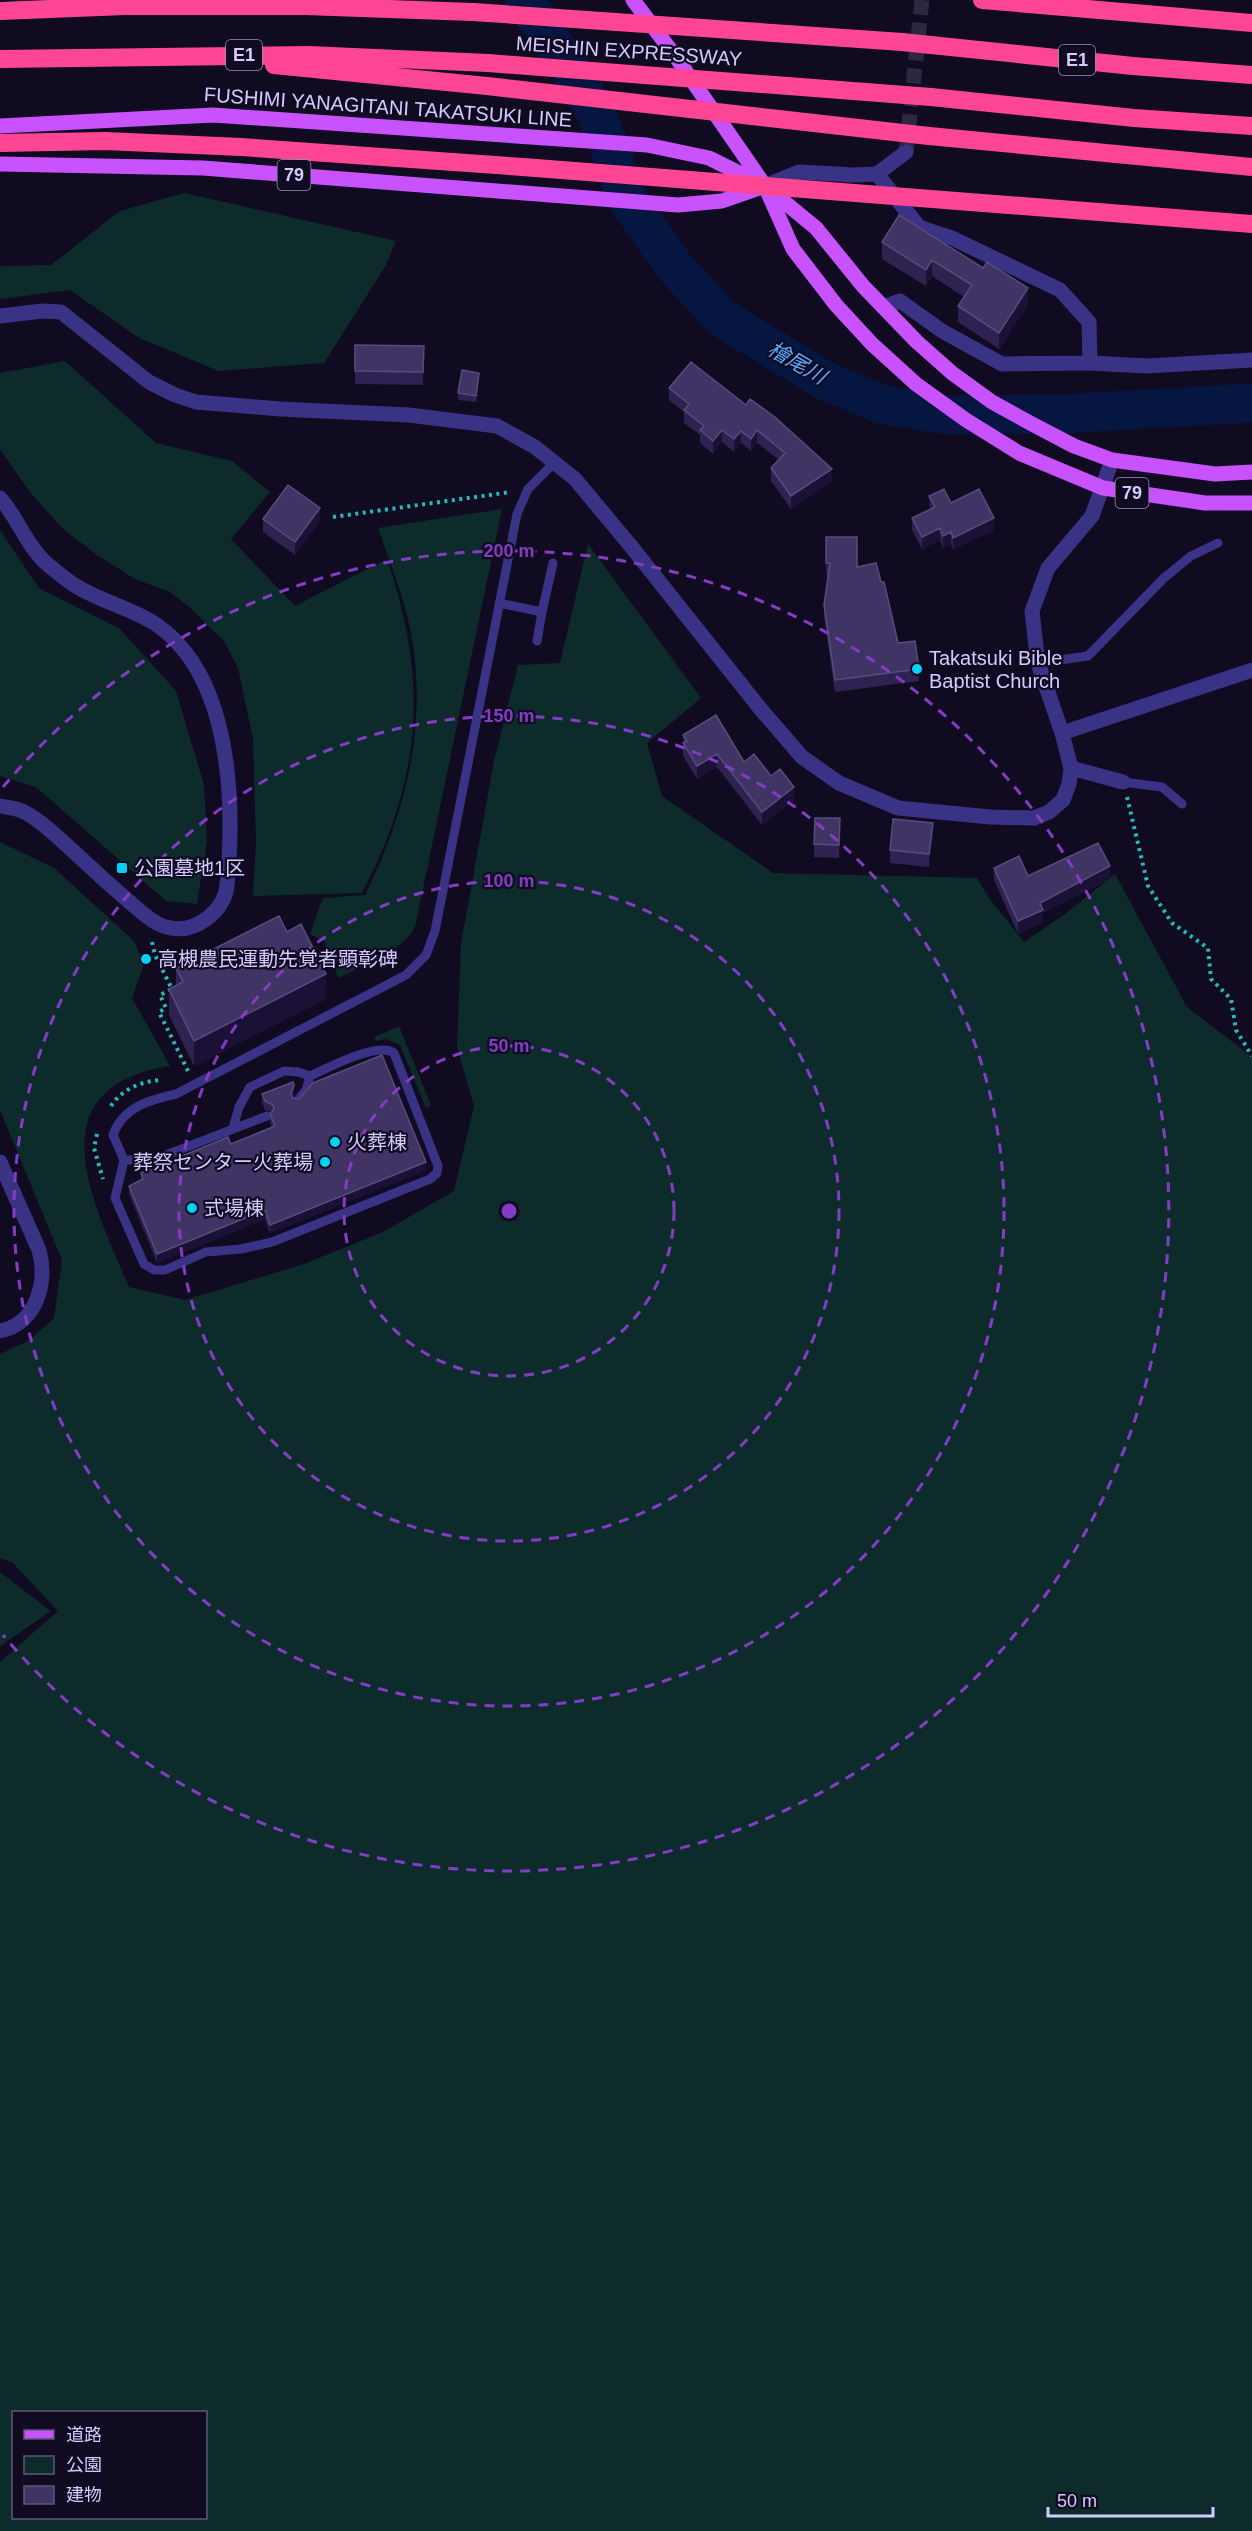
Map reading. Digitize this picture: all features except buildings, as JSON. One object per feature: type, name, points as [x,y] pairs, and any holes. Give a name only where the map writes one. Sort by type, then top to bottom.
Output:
[{"type":"highway","points":[[982,0],[1252,22]]},
{"type":"highway","name":"MEISHIN EXPRESSWAY","points":[[0,11],[125,6],[305,6],[473,12],[902,42],[1133,66],[1252,75]]},
{"type":"highway","name":"MEISHIN EXPRESSWAY","points":[[0,59],[308,55],[488,63],[931,97],[1134,118],[1252,126]]},
{"type":"highway","points":[[121,56],[255,63],[487,86],[929,136],[1252,167]]},
{"type":"highway","points":[[0,143],[105,141],[241,147],[1252,224]]},
{"type":"main road","name":"FUSHIMI YANAGITANI TAKATSUKI LINE","points":[[633,0],[678,60],[765,186],[794,249],[836,305],[872,344],[924,390],[1019,453],[1103,488],[1205,503],[1252,503]]},
{"type":"main road","name":"FUSHIMI YANAGITANI TAKATSUKI LINE","points":[[0,126],[213,115],[647,145],[709,158],[765,186],[816,228],[883,307],[916,341],[952,373],[992,402],[1074,446],[1112,460],[1157,468],[1215,474],[1252,472]]},
{"type":"main road","name":"79","points":[[0,164],[203,168],[678,205],[722,201],[765,186]]},
{"type":"street","points":[[1089,0],[1124,8],[1252,22]]},
{"type":"street","points":[[765,186],[799,172],[877,174],[906,152]]},
{"type":"street","points":[[877,174],[919,227],[952,238],[1060,290],[1089,322],[1090,363]]},
{"type":"street","points":[[883,307],[900,301],[942,331],[1002,364],[1090,363],[1148,366],[1252,360]]},
{"type":"street","points":[[0,316],[42,311],[61,312],[149,382],[196,402],[280,409],[409,415],[497,426],[535,447],[575,479],[802,757],[839,783],[898,808],[990,817],[1034,818],[1049,812],[1063,800],[1070,784],[1071,768],[1062,733],[1038,663],[1032,611],[1048,568],[1092,516],[1112,460]]},
{"type":"street","points":[[0,498],[28,543],[46,563],[75,586],[153,623],[173,638],[197,669],[208,689],[220,723],[228,800],[230,858],[226,896],[216,911],[202,922],[172,929],[157,924],[115,890],[44,825],[21,810],[0,806]]},
{"type":"street","points":[[1062,733],[1252,670]]},
{"type":"street","points":[[1071,768],[1123,782]]},
{"type":"street","points":[[0,1162],[39,1250],[43,1269],[40,1293],[33,1308],[20,1321],[0,1331]]},
{"type":"lane","points":[[233,1128],[239,1107],[250,1087],[284,1071],[310,1076],[382,1048],[394,1053],[438,1166],[437,1173],[430,1179],[272,1242],[241,1249],[206,1252],[165,1270],[154,1269],[144,1264],[115,1198],[124,1160],[113,1135],[121,1118],[138,1105],[176,1094],[406,975],[426,955],[435,931],[517,514],[528,489],[554,463]]},
{"type":"lane","points":[[1038,663],[1088,656],[1164,578],[1191,556],[1218,543]]},
{"type":"lane","points":[[537,641],[553,563]]},
{"type":"lane","points":[[499,603],[543,612]]},
{"type":"lane","points":[[1123,782],[1162,787],[1182,804]]},
{"type":"lane","points":[[297,1101],[306,1090],[310,1076]]},
{"type":"lane","points":[[124,1160],[153,1160],[267,1116]]},
{"type":"path","points":[[333,517],[502,493]]},
{"type":"path","points":[[1123,782],[1148,886],[1172,923],[1208,948],[1211,979],[1231,999],[1236,1030],[1252,1056]]},
{"type":"path","points":[[155,955],[172,989],[160,995],[166,1008],[159,1012],[189,1072],[181,1077]]},
{"type":"path","points":[[174,1042],[181,1039]]},
{"type":"green space","points":[[184,193],[396,241],[386,265],[324,363],[219,371],[139,338],[70,290],[0,299],[0,266],[51,265],[120,211]]},
{"type":"green space","points":[[65,361],[156,443],[232,461],[270,492],[231,539],[295,606],[387,559],[409,647],[413,688],[413,729],[407,769],[397,810],[382,851],[362,893],[253,896],[256,841],[253,739],[238,668],[224,641],[170,592],[135,579],[97,555],[63,529],[29,491],[0,449],[0,373]]},
{"type":"green space","points":[[502,509],[415,927],[408,937],[391,952],[338,978],[324,941],[310,934],[323,898],[365,895],[392,832],[402,800],[415,735],[416,667],[411,633],[401,593],[378,528]]},
{"type":"green space","points":[[0,530],[39,588],[119,628],[176,691],[204,785],[207,841],[197,904],[166,901],[36,787],[0,776]]},
{"type":"green space","points":[[588,544],[701,698],[647,743],[662,796],[773,873],[977,878],[989,898],[1024,942],[1065,914],[1115,874],[1187,1007],[1252,1057],[1252,2531],[0,2531],[0,1662],[58,1611],[13,1563],[0,1558],[0,1354],[28,1341],[54,1318],[62,1260],[0,1110],[0,842],[54,868],[134,941],[144,964],[132,998],[170,1066],[127,1078],[100,1098],[87,1124],[85,1154],[90,1186],[101,1221],[129,1287],[185,1300],[304,1264],[383,1232],[454,1191],[474,1106],[457,1047],[461,944],[494,761],[518,665],[560,663]]},
{"type":"green space","points":[[399,1026],[431,1105],[426,1108],[400,1045],[386,1039],[376,1041],[374,1037]]},
{"type":"green space","points":[[0,1572],[51,1611],[0,1646]]},
{"type":"waterway","name":"檜尾川","points":[[524,0],[572,71],[595,111],[625,196],[674,266],[722,318],[824,380],[883,405],[947,415],[1059,414],[1252,403]]},
{"type":"tunnel","points":[[906,152],[922,0]]},
{"type":"place","name":"Takatsuki Bible Baptist Church","points":[[917,669]]},
{"type":"place","name":"公園墓地1区","points":[[122,868]]},
{"type":"place","name":"高槻農民運動先覚者顕彰碑","points":[[146,959]]},
{"type":"place","name":"火葬棟","points":[[335,1142]]},
{"type":"place","name":"葬祭センター火葬場","points":[[325,1162]]},
{"type":"place","name":"式場棟","points":[[192,1208]]}]
